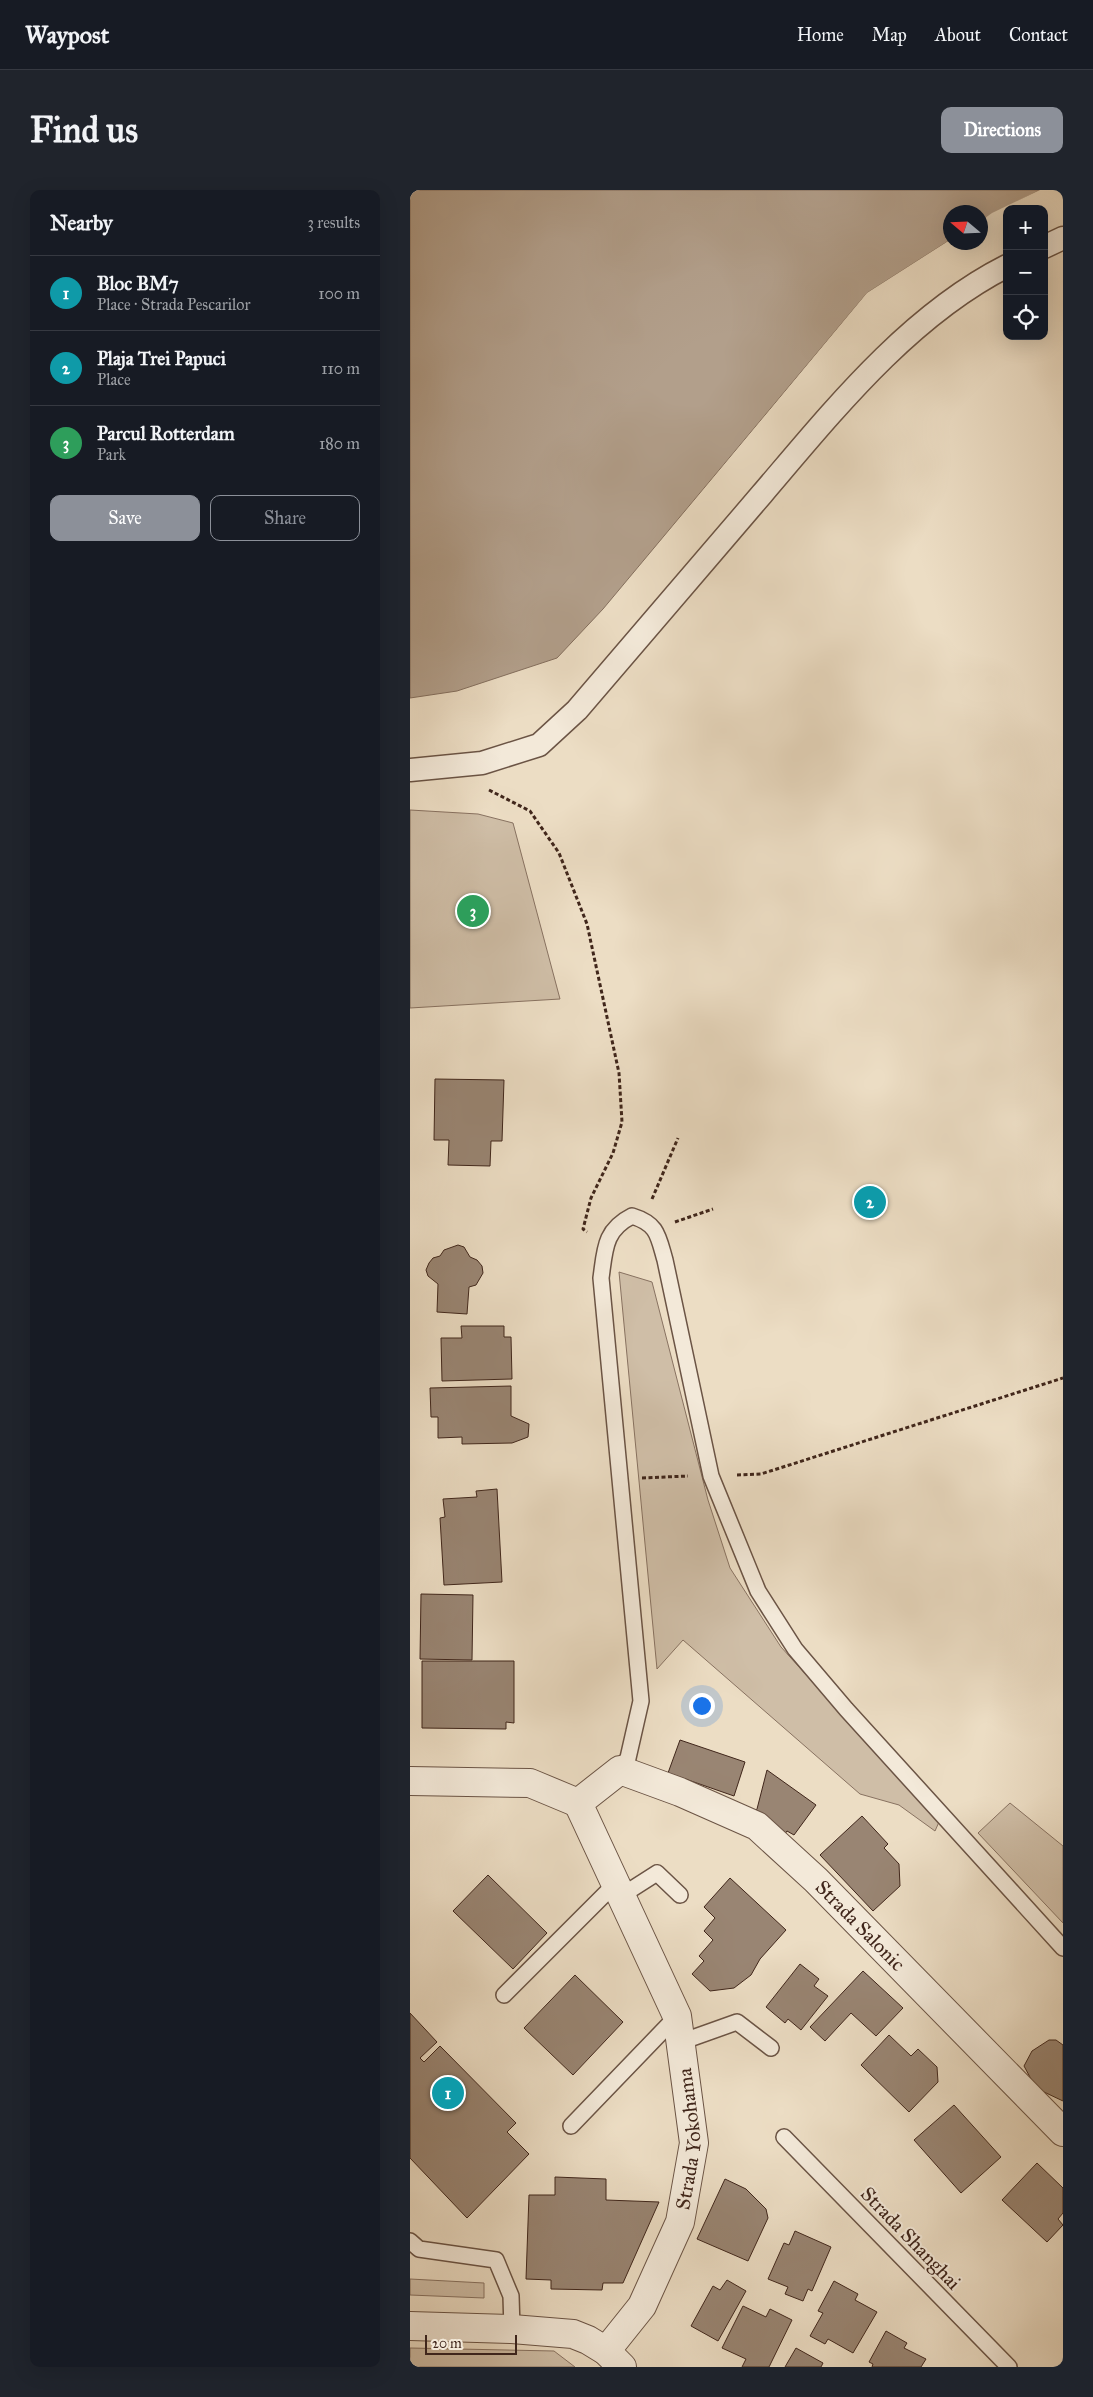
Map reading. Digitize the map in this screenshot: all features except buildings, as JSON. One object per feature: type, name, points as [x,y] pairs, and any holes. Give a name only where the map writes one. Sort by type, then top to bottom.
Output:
[{"type":"street","points":[[1048,245],[1063,238]]},
{"type":"street","points":[[410,770],[482,763],[539,745],[548,738],[577,710],[844,398],[897,345],[977,281],[1003,268]]},
{"type":"street","points":[[410,1781],[530,1783],[578,1803],[620,1770]]},
{"type":"street","name":"Strada Salonic","points":[[620,1770],[680,1792],[757,1826],[816,1880],[1063,2132]]},
{"type":"street","name":"Strada Yokohama","points":[[578,1803],[679,2029],[694,2144],[680,2222],[642,2306],[614,2359]]},
{"type":"street","points":[[410,2326],[512,2329],[573,2334],[588,2340],[614,2359]]},
{"type":"lane","points":[[620,1770],[628,1758],[641,1701],[601,1278],[609,1234],[620,1222],[632,1216],[643,1220],[656,1229],[665,1260],[711,1476],[758,1591],[795,1649],[846,1709],[1063,1948]]},
{"type":"lane","points":[[504,1995],[618,1889],[657,1873],[680,1894]]},
{"type":"lane","points":[[571,2126],[679,2029],[736,2022],[771,2048]]},
{"type":"lane","name":"Strada Shanghai","points":[[784,2137],[1008,2367]]},
{"type":"lane","points":[[410,2241],[418,2249],[496,2260],[511,2296],[512,2329]]},
{"type":"path","points":[[484,788],[530,811],[559,853],[587,924],[619,1073],[622,1122],[613,1153],[591,1198],[583,1229],[605,1250]]},
{"type":"path","points":[[643,1220],[678,1138]]},
{"type":"path","points":[[656,1229],[713,1209]]},
{"type":"path","points":[[761,1474],[1063,1378]]},
{"type":"path","points":[[621,1478],[711,1476]]},
{"type":"shaded area","points":[[410,190],[1040,190],[1011,205],[1003,205],[1003,209],[988,217],[988,205],[943,205],[943,244],[867,293],[603,609],[557,658],[457,691],[410,698]]},
{"type":"shaded area","points":[[410,810],[478,814],[513,823],[560,999],[410,1008]]},
{"type":"shaded area","points":[[619,1272],[652,1282],[708,1500],[730,1568],[781,1647],[939,1822],[935,1831],[899,1805],[860,1794],[683,1640],[657,1669]]},
{"type":"shaded area","points":[[1010,1803],[1063,1846],[1063,1923],[978,1833]]},
{"type":"shaded area","points":[[410,2279],[484,2283],[484,2298],[410,2295]]},
{"type":"shaded area","points":[[410,2348],[554,2351],[575,2367],[410,2367]]},
{"type":"pier","points":[[1040,190],[1043,190],[1014,205],[1009,205]]},
{"type":"pier","points":[[1003,208],[1003,211],[988,219],[988,216]]},
{"type":"pier","points":[[943,244],[943,247],[869,295],[592,624],[867,293]]},
{"type":"place","name":"Parcul Rotterdam","points":[[473,911]]},
{"type":"place","name":"Plaja Trei Papuci","points":[[870,1202]]},
{"type":"place","name":"Bloc BM7","points":[[448,2093]]}]
